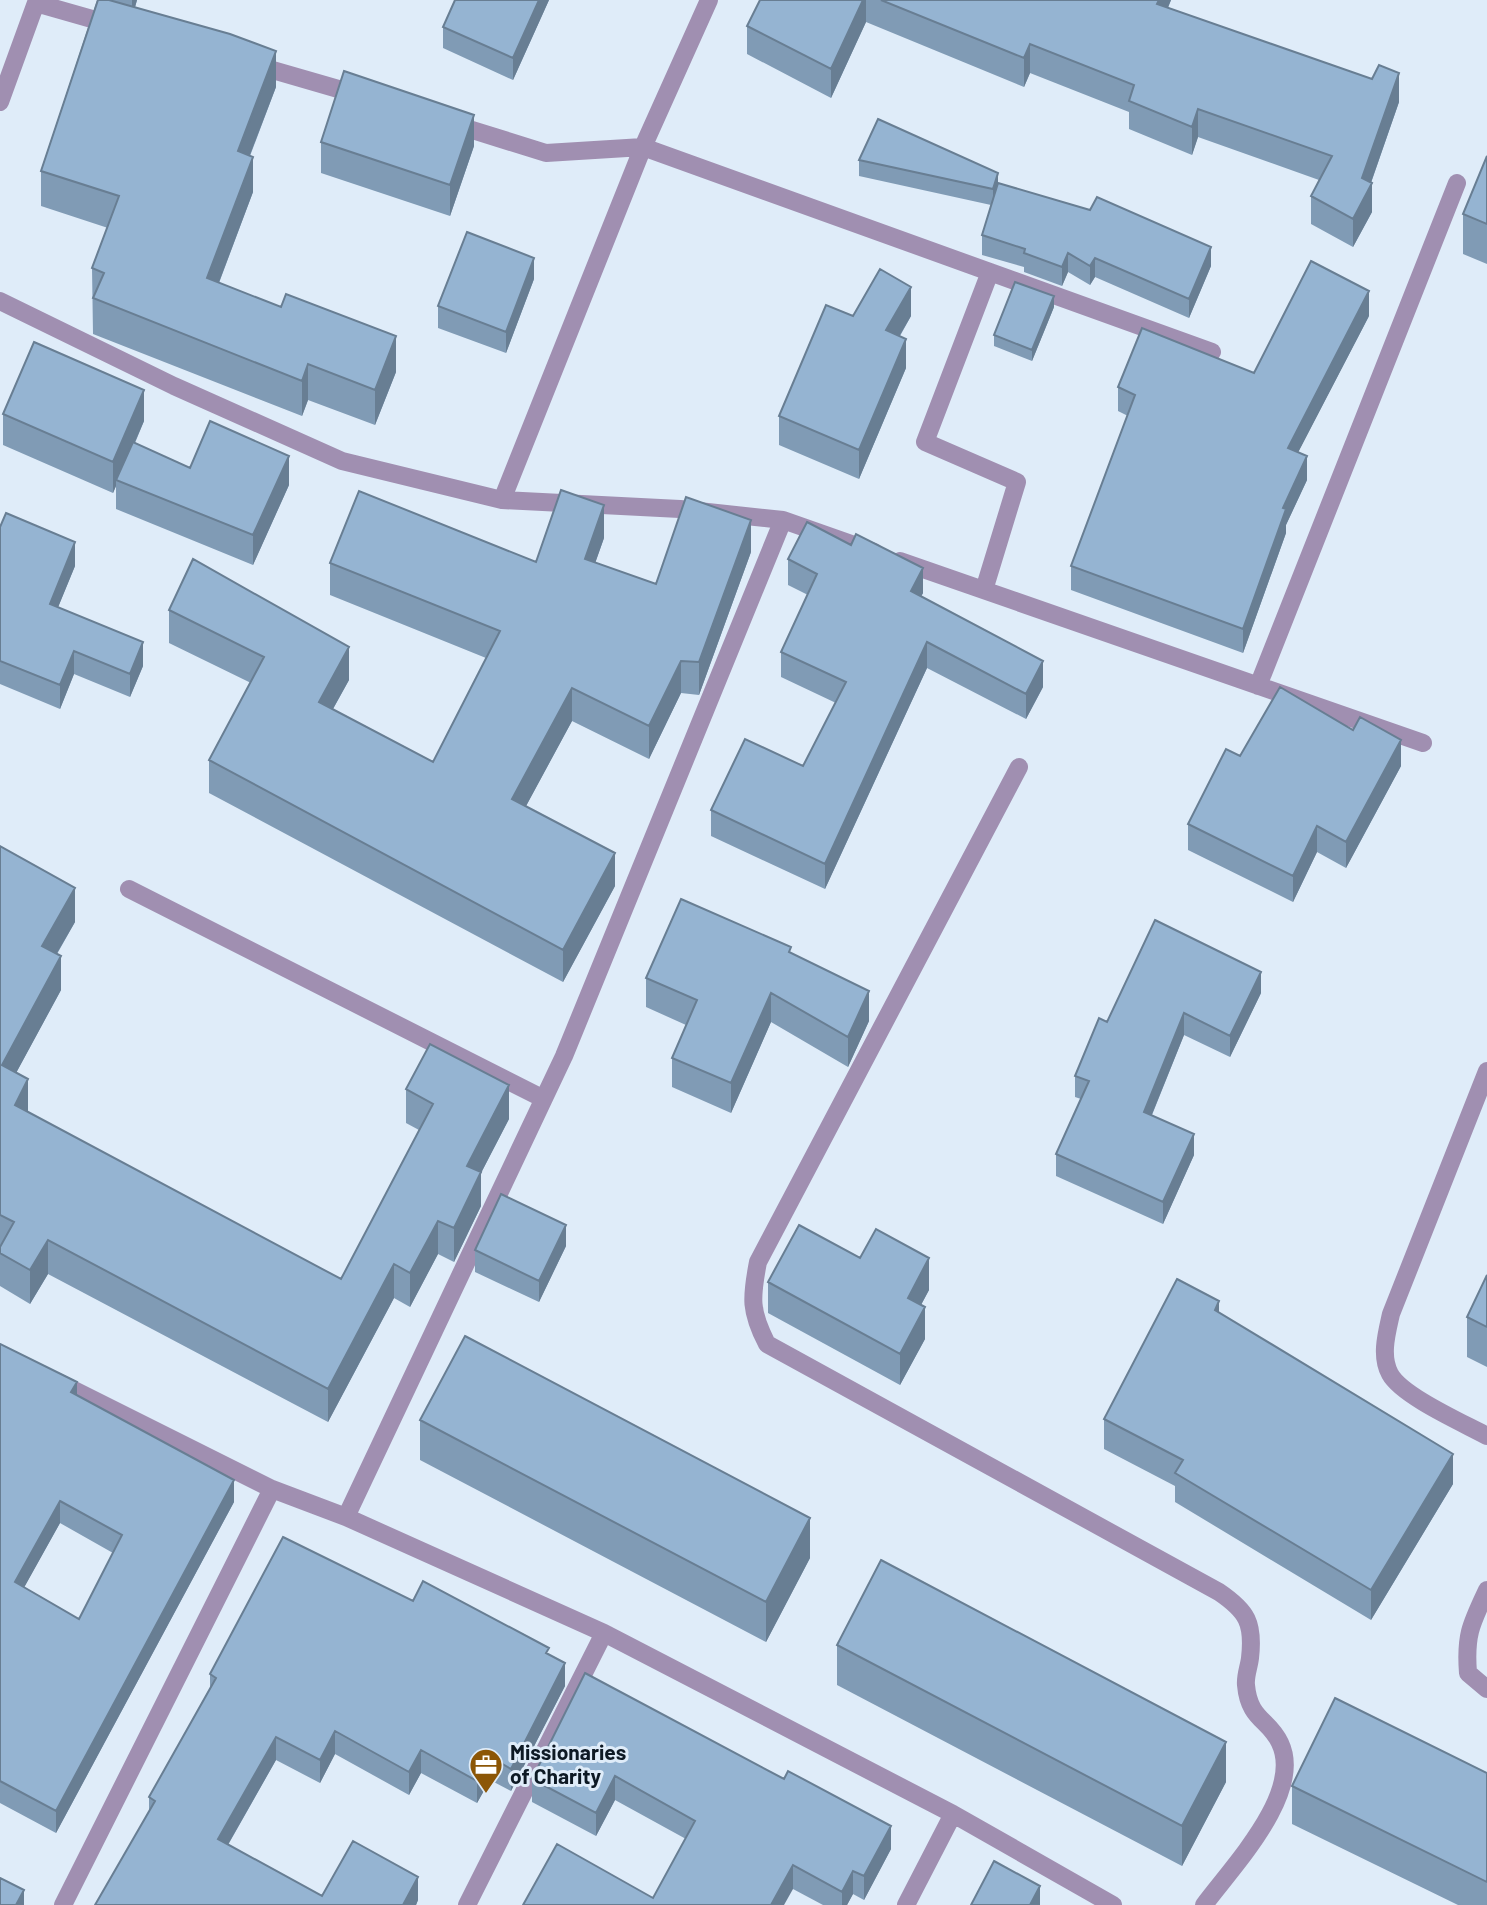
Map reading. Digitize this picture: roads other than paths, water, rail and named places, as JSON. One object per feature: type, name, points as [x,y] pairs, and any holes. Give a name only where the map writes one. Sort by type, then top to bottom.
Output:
[{"type":"street","points":[[502,500],[643,147],[709,0]]},
{"type":"street","points":[[0,102],[36,2],[127,29]]},
{"type":"street","points":[[243,62],[374,100]]},
{"type":"street","points":[[440,120],[546,153],[643,147],[1212,352]]},
{"type":"street","points":[[1258,686],[1457,183]]},
{"type":"street","points":[[984,590],[1017,482],[925,442],[990,272]]},
{"type":"street","points":[[0,301],[174,386],[342,461],[502,500],[680,509],[783,520],[1423,743]]},
{"type":"street","points":[[346,1517],[564,1056],[783,520]]},
{"type":"street","points":[[1019,767],[758,1262],[751,1294],[754,1320],[767,1343],[1219,1592],[1242,1608],[1251,1635],[1245,1683],[1253,1714],[1280,1741],[1285,1761],[1284,1782],[1272,1812],[1204,1905]]},
{"type":"street","points":[[129,889],[542,1098]]},
{"type":"street","points":[[1487,1071],[1391,1314],[1384,1345],[1390,1374],[1417,1399],[1487,1436]]},
{"type":"street","points":[[37,1371],[272,1489],[346,1517],[604,1633],[953,1814],[1113,1905]]},
{"type":"street","points":[[63,1905],[272,1489]]},
{"type":"street","points":[[1487,1590],[1468,1631],[1467,1651],[1468,1673],[1487,1689]]},
{"type":"street","points":[[467,1905],[604,1633]]},
{"type":"street","points":[[906,1905],[953,1814]]},
{"type":"place","name":"Missionaries of Charity","points":[[486,1795]]}]
